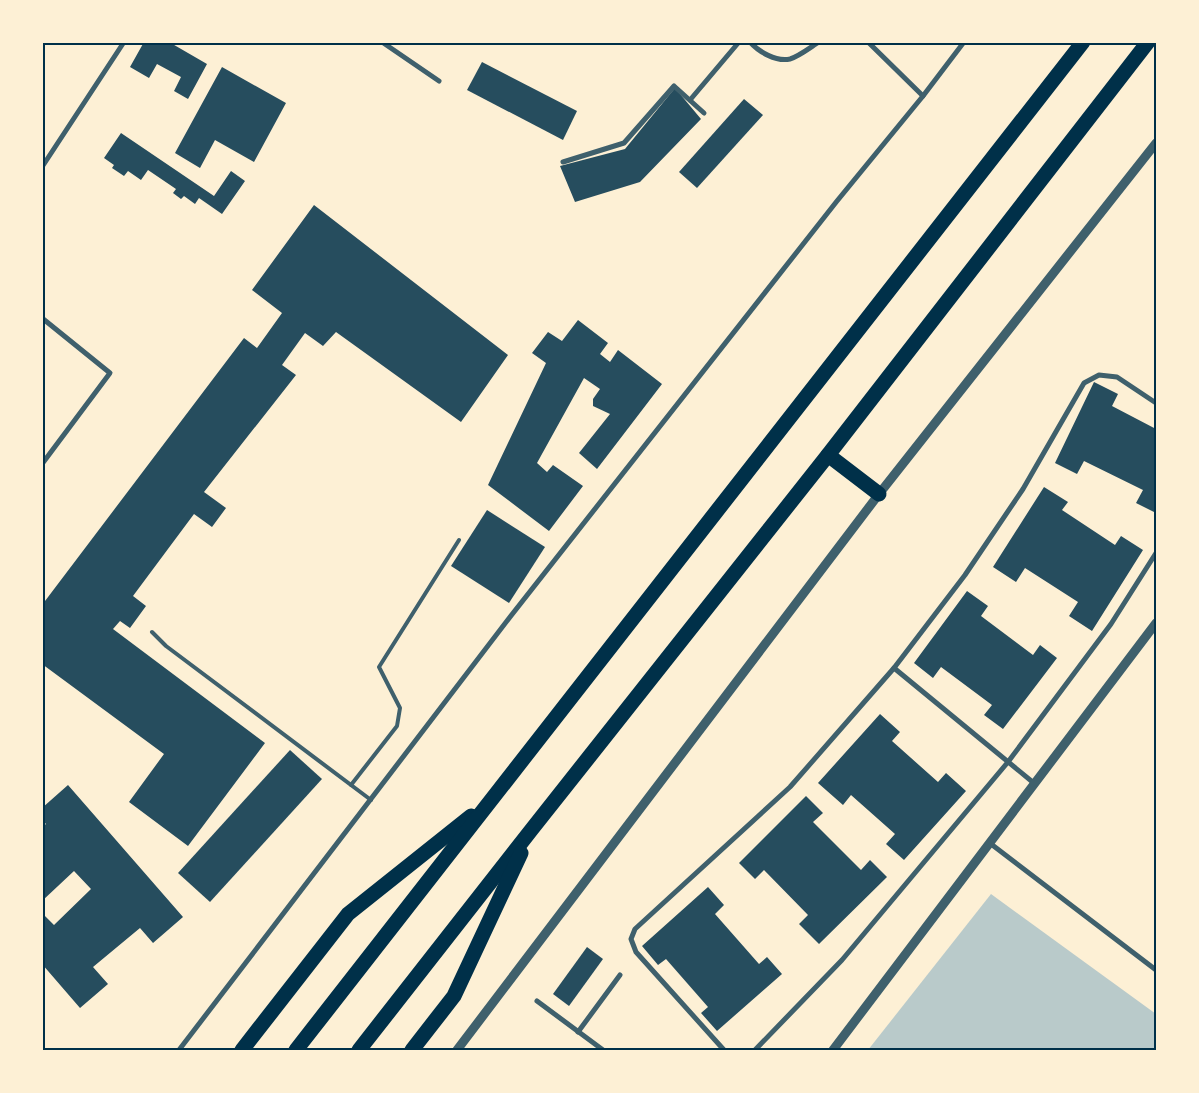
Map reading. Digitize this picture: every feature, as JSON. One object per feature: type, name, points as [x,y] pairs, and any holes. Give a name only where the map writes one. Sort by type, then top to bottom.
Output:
[{"type":"highway","points":[[296,1050],[1083,42]]},
{"type":"highway","points":[[359,1050],[532,828],[828,455],[1148,42]]},
{"type":"highway","points":[[828,455],[878,494]]},
{"type":"highway","points":[[242,1050],[348,914],[490,801]]},
{"type":"highway","points":[[412,1050],[454,996],[532,828]]},
{"type":"street","points":[[42,167],[124,42]]},
{"type":"street","points":[[382,42],[439,81]]},
{"type":"street","points":[[690,100],[739,42]]},
{"type":"street","points":[[750,42],[757,49],[773,58],[790,59],[819,42]]},
{"type":"street","points":[[868,42],[923,96]]},
{"type":"street","points":[[179,1050],[504,625],[812,232],[923,96],[964,42]]},
{"type":"street","points":[[563,162],[624,143],[674,86],[704,112]]},
{"type":"street","points":[[457,1050],[878,494],[1156,143]]},
{"type":"street","points":[[42,318],[110,373],[42,464]]},
{"type":"street","points":[[724,1050],[636,952],[631,939],[635,929],[790,787],[894,668],[965,574],[1023,489],[1084,383],[1099,375],[1117,377],[1156,403]]},
{"type":"street","points":[[754,1050],[842,960],[1008,762],[1111,624],[1156,553]]},
{"type":"street","points":[[833,1050],[1156,622]]},
{"type":"street","points":[[894,668],[1035,784]]},
{"type":"street","points":[[990,844],[1156,970]]},
{"type":"street","points":[[578,1032],[620,975]]},
{"type":"street","points":[[537,1001],[603,1050]]},
{"type":"lane","points":[[350,785],[397,726],[400,708],[379,666],[460,540]]},
{"type":"lane","points":[[152,632],[166,646],[371,800]]},
{"type":"shaded area","points":[[991,894],[1156,1014],[1156,1050],[868,1050]]},
{"type":"building","points":[[144,42],[169,42],[207,64],[188,99],[174,91],[181,77],[157,64],[149,78],[130,67]]},
{"type":"building","points":[[482,62],[577,111],[563,140],[467,90]]},
{"type":"building","points":[[222,67],[286,103],[254,162],[215,140],[200,168],[175,153]]},
{"type":"building","points":[[675,88],[701,119],[640,182],[575,202],[560,166],[625,149]]},
{"type":"building","points":[[744,99],[763,115],[697,188],[679,172]]},
{"type":"building","points":[[121,133],[214,196],[231,171],[245,181],[222,214],[199,198],[195,204],[184,196],[181,199],[173,193],[176,189],[148,170],[141,180],[128,171],[124,176],[112,168],[114,165],[104,158]]},
{"type":"building","points":[[314,205],[508,355],[461,422],[336,332],[323,346],[305,333],[282,365],[296,375],[204,492],[226,508],[212,527],[194,514],[133,596],[146,606],[130,628],[120,621],[113,629],[265,743],[188,846],[129,802],[164,754],[42,664],[42,605],[244,338],[257,348],[282,313],[252,290]]},
{"type":"building","points":[[578,320],[608,343],[600,354],[610,362],[618,350],[662,384],[597,469],[579,453],[610,414],[593,406],[593,399],[600,389],[584,378],[537,463],[547,472],[553,465],[583,486],[549,531],[488,485],[546,363],[532,353],[548,332],[562,341]]},
{"type":"building","points":[[1094,382],[1118,394],[1112,406],[1156,429],[1156,513],[1136,503],[1143,490],[1084,461],[1077,474],[1055,463]]},
{"type":"building","points":[[1044,487],[1068,502],[1062,510],[1115,545],[1121,536],[1143,550],[1092,631],[1069,616],[1078,602],[1025,568],[1016,582],[993,567]]},
{"type":"building","points":[[487,510],[545,547],[509,603],[451,566]]},
{"type":"building","points":[[967,591],[988,606],[981,616],[1033,655],[1040,645],[1057,658],[1003,729],[984,715],[992,705],[941,667],[933,678],[914,663]]},
{"type":"building","points":[[880,714],[900,732],[892,741],[938,782],[946,773],[966,791],[904,860],[886,844],[895,834],[851,795],[843,805],[818,783]]},
{"type":"building","points":[[290,750],[322,779],[210,902],[178,873]]},
{"type":"building","points":[[68,785],[183,917],[153,943],[140,928],[93,967],[108,984],[80,1008],[42,964],[42,913],[54,925],[91,889],[74,871],[42,901],[42,827],[46,824],[42,820],[42,808]]},
{"type":"building","points":[[806,796],[823,813],[813,822],[861,870],[870,860],[887,877],[819,944],[799,924],[808,915],[764,870],[755,879],[739,863]]},
{"type":"building","points":[[708,887],[724,905],[715,914],[759,964],[767,957],[782,974],[717,1031],[701,1013],[708,1007],[666,959],[658,965],[642,946]]},
{"type":"building","points":[[587,947],[603,959],[569,1006],[553,994]]}]
